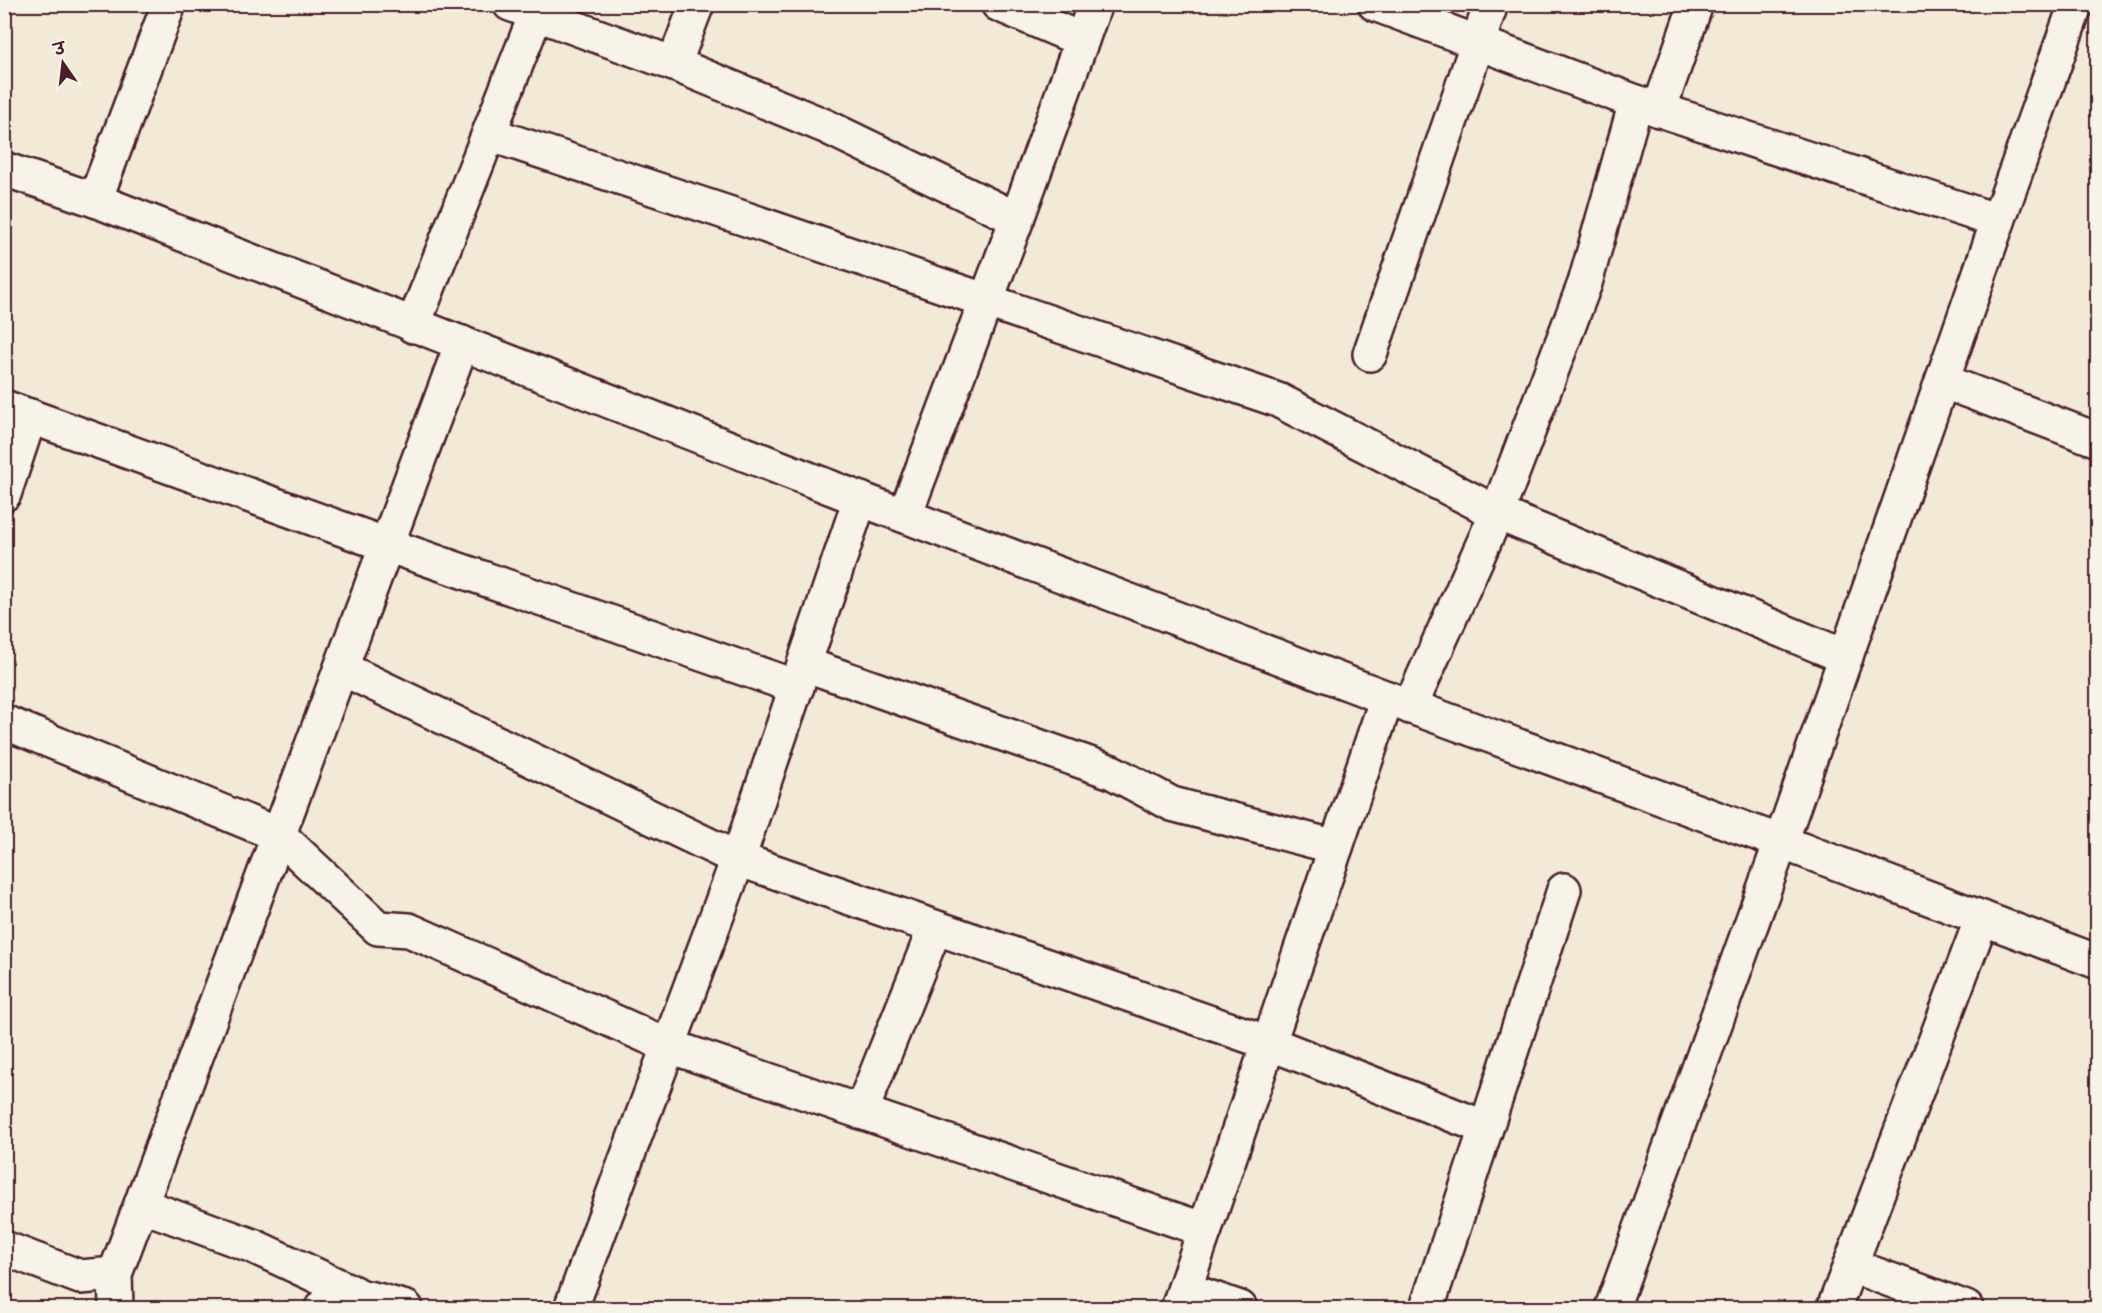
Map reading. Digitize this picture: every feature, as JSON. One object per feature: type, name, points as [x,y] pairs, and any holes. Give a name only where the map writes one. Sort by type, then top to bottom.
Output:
[{"type":"street","points":[[95,200],[169,4]]},
{"type":"street","points":[[674,64],[697,4]]},
{"type":"street","points":[[998,4],[1082,40]]},
{"type":"street","points":[[905,515],[1017,219],[1095,4]]},
{"type":"street","points":[[1375,4],[1648,106],[1998,221]]},
{"type":"street","points":[[1370,354],[1491,4]]},
{"type":"street","points":[[1240,1308],[1181,1299],[1336,847],[1398,702],[1497,513],[1585,283],[1648,106],[1696,4]]},
{"type":"street","points":[[1612,1308],[1781,842],[2076,4]]},
{"type":"street","points":[[413,326],[489,134],[523,9],[674,64],[825,126],[1017,219]]},
{"type":"street","points":[[489,134],[1278,400],[1497,513],[1846,657]]},
{"type":"street","points":[[4,169],[95,200],[860,499],[2097,962]]},
{"type":"street","points":[[116,1308],[115,1275],[462,343]]},
{"type":"street","points":[[1942,381],[2097,440]]},
{"type":"street","points":[[4,494],[17,412],[387,545],[1112,772],[1172,804],[1336,847]]},
{"type":"street","points":[[571,1308],[738,859],[860,499]]},
{"type":"street","points":[[341,668],[738,859],[1269,1043],[1486,1128]]},
{"type":"street","points":[[4,722],[279,835],[378,928],[409,930],[669,1046],[1205,1230]]},
{"type":"street","points":[[1427,1308],[1564,890]]},
{"type":"street","points":[[1834,1308],[1982,918]]},
{"type":"street","points":[[861,1112],[935,928]]},
{"type":"street","points":[[141,1205],[253,1246],[360,1296],[406,1308]]},
{"type":"street","points":[[4,1248],[80,1277],[115,1275]]},
{"type":"street","points":[[1850,1265],[1966,1308]]},
{"type":"street","points":[[322,1308],[330,1300],[344,1296],[360,1296]]}]
